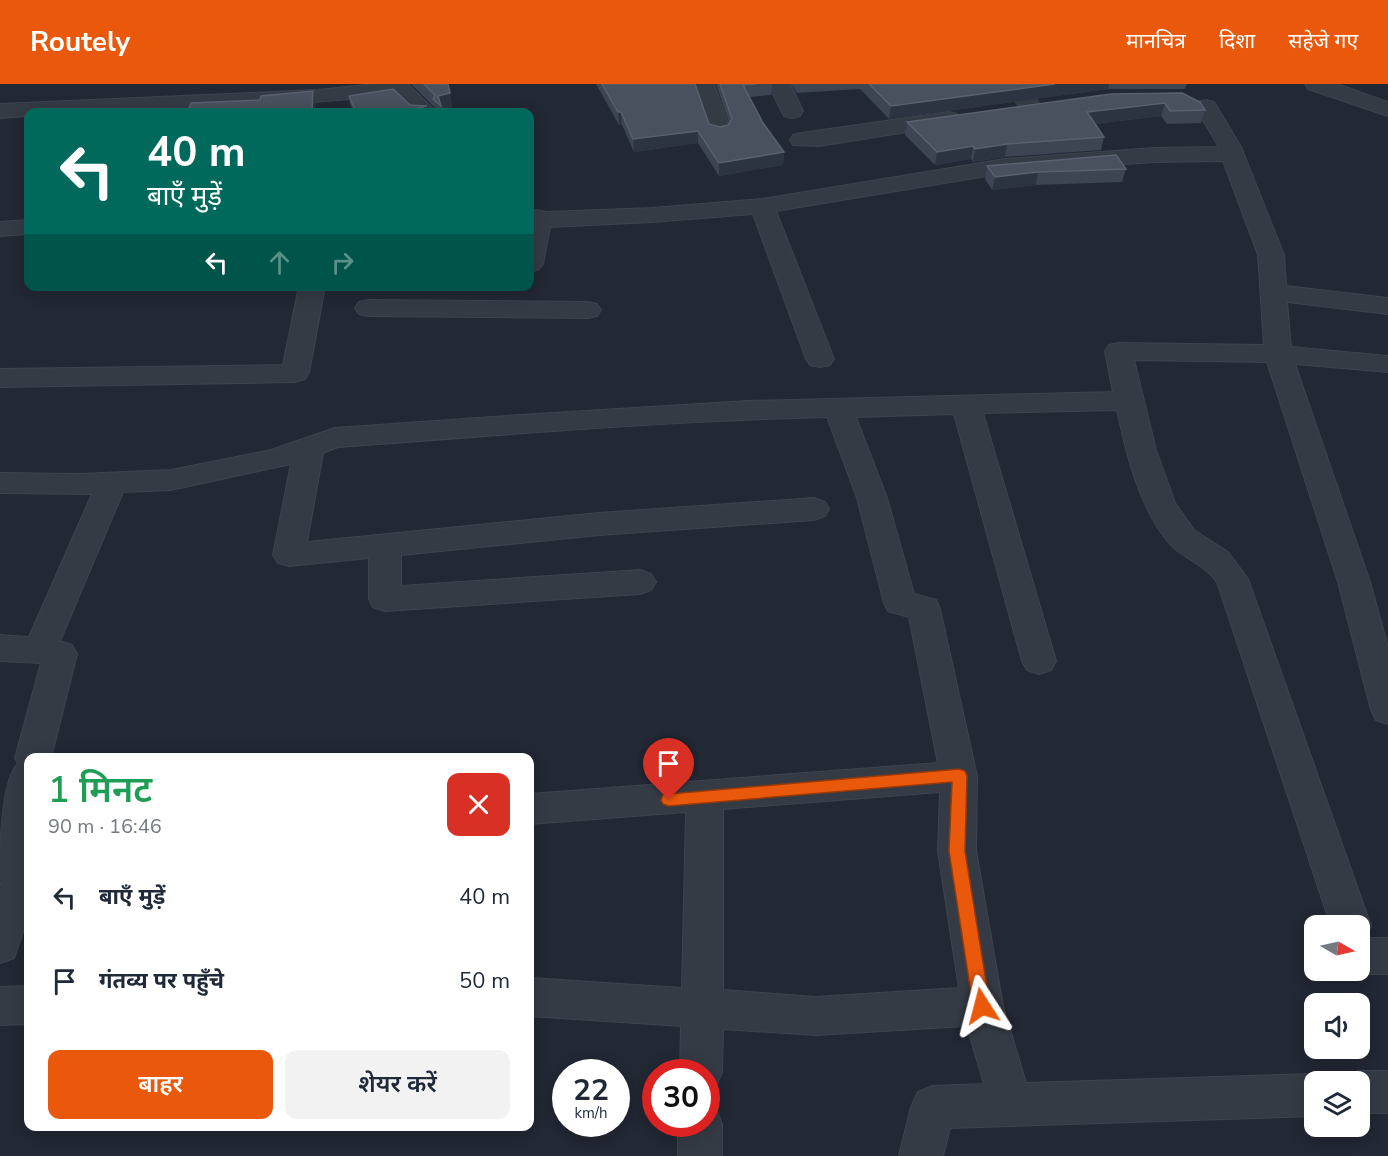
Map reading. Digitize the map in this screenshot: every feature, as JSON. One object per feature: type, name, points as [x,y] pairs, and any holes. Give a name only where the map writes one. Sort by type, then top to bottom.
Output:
[{"type":"street","points":[[703,84],[719,130]]},
{"type":"street","points":[[779,84],[792,111]]},
{"type":"street","points":[[1016,84],[1030,107]]},
{"type":"street","points":[[1316,84],[1388,109]]},
{"type":"street","points":[[64,108],[318,96],[400,88],[421,108]]},
{"type":"street","points":[[1203,99],[1230,147],[1271,255],[1278,354],[1354,582],[1380,652],[1388,710]]},
{"type":"street","points":[[1006,111],[1052,104]]},
{"type":"street","points":[[0,111],[24,110]]},
{"type":"street","points":[[801,140],[971,116]]},
{"type":"street","points":[[534,216],[652,215],[762,206],[1005,166],[1154,154],[1232,154]]},
{"type":"street","points":[[762,206],[820,359]]},
{"type":"street","points":[[0,228],[24,227]]},
{"type":"street","points":[[0,378],[295,373],[311,291]]},
{"type":"street","points":[[1272,292],[1388,306]]},
{"type":"street","points":[[368,308],[522,299],[588,310]]},
{"type":"street","points":[[1352,915],[1232,579],[1213,556],[1182,537],[1167,516],[1146,464],[1127,401],[1119,351],[1278,354],[1388,364]]},
{"type":"street","points":[[0,483],[171,480],[276,459],[335,438],[520,424],[747,410],[1127,401]]},
{"type":"street","points":[[966,405],[1039,661]]},
{"type":"street","points":[[838,408],[872,498],[900,603],[924,609],[959,776],[957,851],[982,1006],[1011,1104]]},
{"type":"street","points":[[309,447],[290,555],[599,524],[814,509]]},
{"type":"street","points":[[40,650],[112,482]]},
{"type":"street","points":[[386,546],[386,599],[640,582]]},
{"type":"street","points":[[0,648],[40,650],[60,654],[34,753]]},
{"type":"street","points":[[534,809],[959,776]]},
{"type":"street","points":[[0,945],[24,872],[11,851],[24,793]]},
{"type":"street","points":[[701,1059],[705,797]]},
{"type":"street","points":[[534,997],[816,1016],[982,1006]]},
{"type":"street","points":[[0,1006],[24,1005]]},
{"type":"street","points":[[1370,1092],[1388,1092]]},
{"type":"street","points":[[921,1156],[933,1107],[1304,1095]]},
{"type":"street","points":[[700,1137],[700,1156]]},
{"type":"building","points":[[424,84],[448,84],[450,93],[438,96],[441,106],[433,99],[435,95]]},
{"type":"building","points":[[602,84],[695,84],[709,124],[720,127],[728,125],[732,119],[720,84],[756,84],[743,85],[763,123],[784,152],[719,163],[698,131],[633,139],[621,112],[618,112]]},
{"type":"building","points":[[869,84],[1055,84],[891,106]]},
{"type":"building","points":[[393,89],[410,105],[427,106],[354,108],[349,96]]},
{"type":"building","points":[[313,91],[312,108],[189,108],[191,103],[260,100],[261,96]]},
{"type":"building","points":[[1182,93],[1200,102],[1205,110],[1170,111],[1165,103],[1087,112],[1104,137],[1007,144],[975,149],[973,146],[937,152],[907,122],[1111,94]]},
{"type":"building","points":[[1116,155],[1126,169],[1038,172],[995,177],[987,166]]},
{"type":"route","points":[[669,800],[959,776],[957,851],[982,1006]]}]
